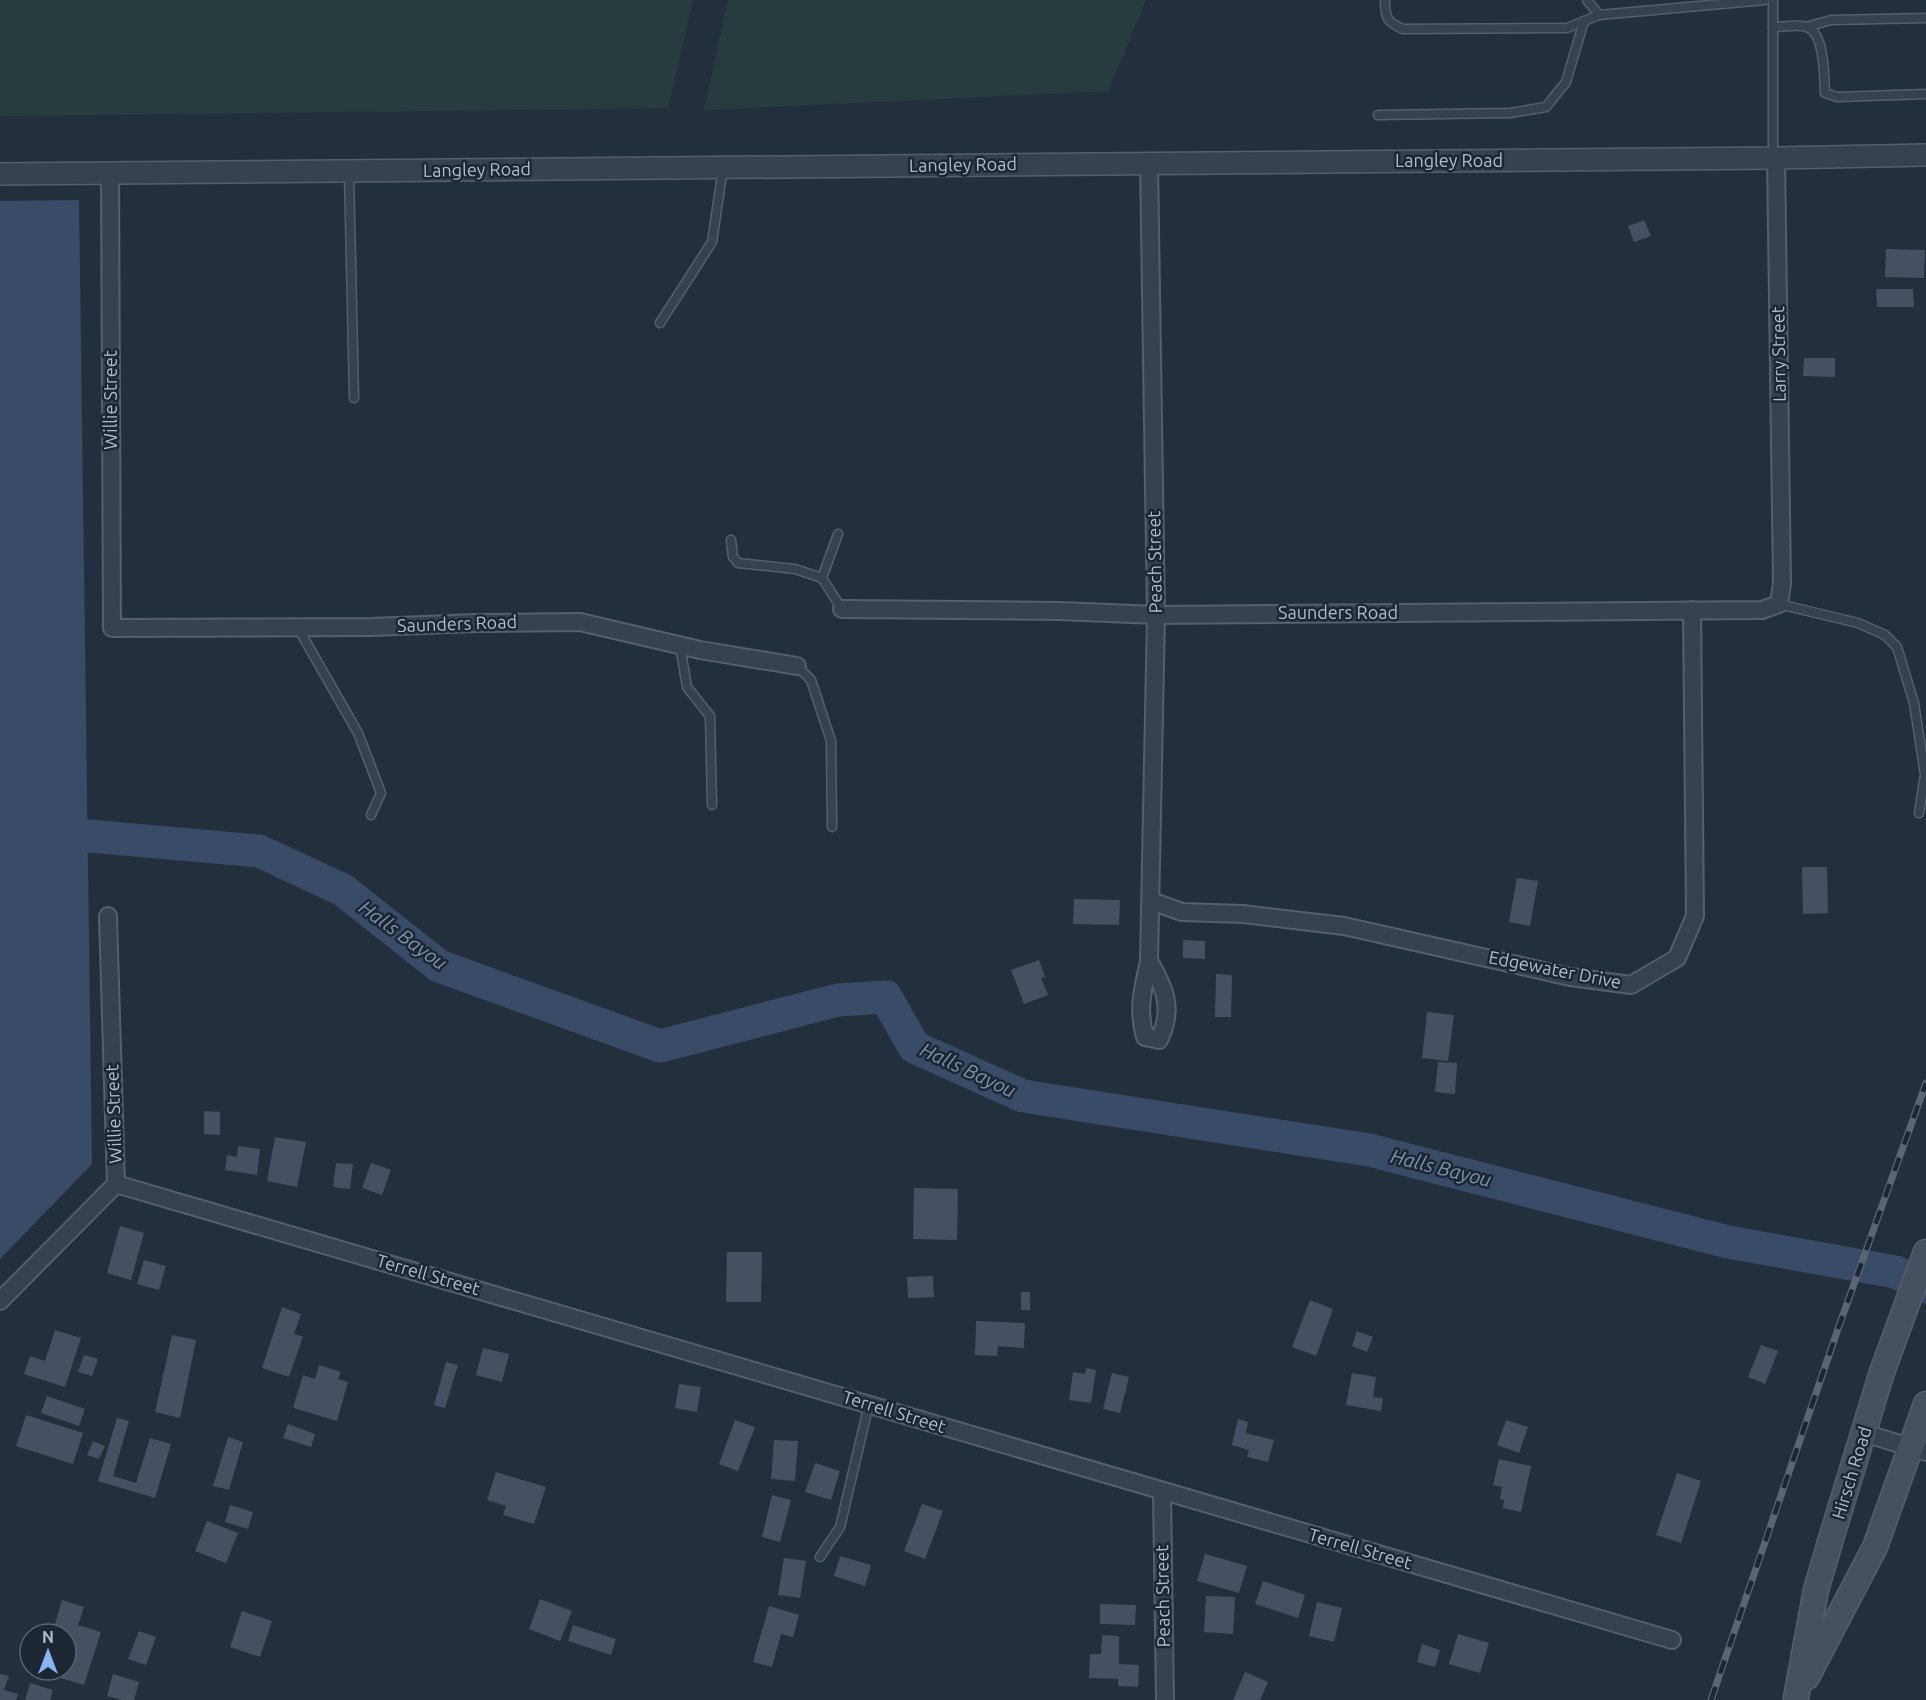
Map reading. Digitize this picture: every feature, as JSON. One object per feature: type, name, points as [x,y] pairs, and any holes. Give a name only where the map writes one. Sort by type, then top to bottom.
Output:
[{"type":"main road","name":"Hirsch Road","points":[[1796,1699],[1816,1590],[1882,1372],[1926,1252]]},
{"type":"main road","name":"Hirsch Road","points":[[1796,1699],[1875,1547],[1918,1449],[1926,1404]]},
{"type":"street","name":"Langley Road","points":[[0,174],[1926,155]]},
{"type":"street","name":"Larry Street","points":[[1774,158],[1782,583],[1779,604]]},
{"type":"street","name":"Peach Street","points":[[1149,163],[1156,615],[1149,961]]},
{"type":"street","name":"Willie Street","points":[[110,173],[112,628]]},
{"type":"street","name":"Saunders Road","points":[[842,609],[1060,611],[1156,615],[1762,610],[1779,604]]},
{"type":"street","name":"Edgewater Drive","points":[[1151,901],[1182,912],[1244,914],[1344,926],[1570,977],[1631,984],[1677,958],[1695,916],[1692,610]]},
{"type":"street","name":"Saunders Road","points":[[112,628],[298,628],[476,622],[580,622],[680,646],[797,666]]},
{"type":"street","name":"Willie Street","points":[[0,1301],[116,1184],[108,916]]},
{"type":"street","name":"Terrell Street","points":[[116,1184],[1672,1640]]},
{"type":"street","points":[[1864,1433],[1918,1449]]},
{"type":"street","name":"Peach Street","points":[[1162,1491],[1165,1700]]},
{"type":"lane","points":[[1385,0],[1385,14],[1391,24],[1403,29],[1567,28],[1599,15],[1765,0]]},
{"type":"lane","points":[[1587,0],[1599,15]]},
{"type":"lane","points":[[1773,0],[1774,158]]},
{"type":"lane","points":[[1773,27],[1806,27],[1831,20],[1926,18]]},
{"type":"lane","points":[[1378,115],[1510,113],[1546,107],[1566,82],[1584,21]]},
{"type":"lane","points":[[1806,27],[1816,34],[1821,51],[1825,93],[1837,97],[1926,94]]},
{"type":"lane","points":[[660,323],[712,242],[723,168]]},
{"type":"lane","points":[[349,172],[354,398]]},
{"type":"lane","points":[[822,578],[838,534]]},
{"type":"lane","points":[[730,540],[733,557],[738,563],[795,570],[822,578],[842,609]]},
{"type":"lane","points":[[1779,604],[1858,623],[1885,635],[1898,647],[1914,703],[1925,775],[1919,813]]},
{"type":"lane","points":[[298,628],[358,733],[381,793],[371,815]]},
{"type":"lane","points":[[680,646],[687,687],[710,716],[712,805]]},
{"type":"lane","points":[[797,666],[811,680],[831,741],[832,827]]},
{"type":"lane","points":[[820,1557],[840,1527],[869,1404]]},
{"type":"green space","points":[[0,0],[693,0],[668,108],[0,116]]},
{"type":"green space","points":[[728,0],[1146,0],[1108,91],[704,110]]},
{"type":"water","points":[[79,200],[92,1164],[0,1259],[0,201]]},
{"type":"building","points":[[1644,220],[1651,236],[1634,242],[1628,226]]},
{"type":"building","points":[[1886,249],[1925,250],[1924,278],[1885,277]]},
{"type":"building","points":[[1876,289],[1913,289],[1914,307],[1877,307]]},
{"type":"building","points":[[1804,358],[1835,358],[1835,377],[1803,376]]},
{"type":"building","points":[[1802,867],[1827,867],[1828,913],[1803,914]]},
{"type":"building","points":[[1517,878],[1538,881],[1530,926],[1509,922]]},
{"type":"building","points":[[1074,899],[1120,900],[1119,925],[1073,924]]},
{"type":"building","points":[[1183,940],[1205,941],[1205,959],[1183,958]]},
{"type":"building","points":[[1039,960],[1045,977],[1041,978],[1048,995],[1024,1004],[1011,970]]},
{"type":"building","points":[[1216,974],[1232,975],[1231,1017],[1215,1017]]},
{"type":"building","points":[[1427,1012],[1454,1015],[1448,1061],[1422,1058]]},
{"type":"building","points":[[1438,1062],[1457,1063],[1455,1094],[1435,1092]]},
{"type":"building","points":[[204,1111],[220,1112],[220,1135],[204,1134]]},
{"type":"building","points":[[275,1137],[306,1142],[297,1187],[267,1181]]},
{"type":"building","points":[[238,1146],[260,1149],[257,1175],[225,1170],[227,1155],[237,1157]]},
{"type":"building","points":[[336,1163],[353,1164],[350,1189],[333,1187]]},
{"type":"building","points":[[371,1163],[391,1170],[382,1195],[362,1188]]},
{"type":"building","points":[[914,1188],[958,1189],[957,1240],[913,1239]]},
{"type":"building","points":[[120,1226],[144,1233],[131,1280],[107,1273]]},
{"type":"building","points":[[727,1252],[762,1252],[761,1302],[726,1302]]},
{"type":"building","points":[[144,1260],[166,1266],[159,1290],[137,1284]]},
{"type":"building","points":[[933,1276],[934,1297],[908,1298],[907,1277]]},
{"type":"building","points":[[1021,1292],[1030,1292],[1030,1310],[1021,1310]]},
{"type":"building","points":[[1310,1300],[1333,1309],[1316,1356],[1292,1347]]},
{"type":"building","points":[[282,1307],[301,1314],[294,1334],[303,1337],[289,1377],[262,1368]]},
{"type":"building","points":[[976,1321],[1025,1323],[1024,1348],[998,1346],[997,1356],[975,1355]]},
{"type":"building","points":[[55,1330],[81,1338],[65,1387],[24,1374],[30,1356],[45,1361]]},
{"type":"building","points":[[1357,1331],[1373,1337],[1367,1352],[1352,1346]]},
{"type":"building","points":[[172,1335],[196,1340],[180,1418],[155,1412]]},
{"type":"building","points":[[1761,1345],[1778,1351],[1765,1384],[1748,1377]]},
{"type":"building","points":[[483,1348],[509,1354],[502,1382],[476,1375]]},
{"type":"building","points":[[84,1355],[98,1359],[92,1376],[78,1372]]},
{"type":"building","points":[[446,1362],[458,1365],[445,1408],[434,1405]]},
{"type":"building","points":[[319,1365],[341,1372],[338,1379],[348,1382],[337,1421],[293,1408],[303,1375],[315,1379]]},
{"type":"building","points":[[1086,1368],[1096,1370],[1091,1403],[1069,1400],[1073,1372],[1085,1374]]},
{"type":"building","points":[[1112,1373],[1129,1377],[1120,1413],[1103,1409]]},
{"type":"building","points":[[1352,1373],[1376,1377],[1373,1397],[1383,1398],[1381,1411],[1346,1405]]},
{"type":"building","points":[[679,1384],[701,1387],[697,1412],[675,1408]]},
{"type":"building","points":[[47,1396],[85,1409],[79,1426],[41,1413]]},
{"type":"building","points":[[26,1415],[83,1433],[73,1464],[16,1446]]},
{"type":"building","points":[[117,1418],[129,1421],[113,1476],[136,1483],[150,1438],[171,1444],[155,1498],[98,1481]]},
{"type":"building","points":[[1238,1419],[1248,1422],[1246,1433],[1274,1440],[1268,1462],[1247,1457],[1249,1450],[1232,1445]]},
{"type":"building","points":[[735,1420],[755,1427],[738,1471],[719,1464]]},
{"type":"building","points":[[1506,1420],[1528,1427],[1519,1453],[1497,1445]]},
{"type":"building","points":[[288,1424],[315,1434],[311,1447],[283,1438]]},
{"type":"building","points":[[228,1437],[243,1442],[229,1490],[213,1486]]},
{"type":"building","points":[[774,1440],[798,1441],[795,1481],[771,1479]]},
{"type":"building","points":[[93,1441],[105,1446],[99,1459],[87,1455]]},
{"type":"building","points":[[1499,1459],[1531,1466],[1521,1512],[1503,1508],[1504,1500],[1500,1499],[1502,1487],[1493,1485]]},
{"type":"building","points":[[815,1463],[840,1471],[831,1500],[805,1492]]},
{"type":"building","points":[[496,1472],[546,1487],[534,1524],[503,1515],[506,1506],[487,1500]]},
{"type":"building","points":[[1677,1473],[1701,1481],[1681,1543],[1656,1535]]},
{"type":"building","points":[[772,1495],[791,1500],[780,1542],[762,1537]]},
{"type":"building","points":[[922,1504],[943,1511],[925,1559],[904,1551]]},
{"type":"building","points":[[230,1505],[253,1512],[248,1529],[225,1522]]},
{"type":"building","points":[[207,1521],[238,1533],[226,1563],[195,1551]]},
{"type":"building","points":[[1205,1554],[1247,1566],[1239,1593],[1197,1581]]},
{"type":"building","points":[[840,1556],[871,1565],[865,1586],[834,1576]]},
{"type":"building","points":[[784,1558],[806,1561],[800,1598],[778,1595]]},
{"type":"building","points":[[1263,1581],[1305,1595],[1298,1618],[1255,1604]]},
{"type":"building","points":[[1206,1596],[1235,1597],[1233,1634],[1204,1632]]},
{"type":"building","points":[[540,1599],[572,1611],[560,1641],[529,1629]]},
{"type":"building","points":[[62,1600],[84,1607],[78,1625],[78,1622],[56,1622]]},
{"type":"building","points":[[1317,1602],[1342,1608],[1334,1642],[1309,1636]]},
{"type":"building","points":[[1100,1604],[1136,1605],[1135,1625],[1100,1624]]},
{"type":"building","points":[[769,1606],[799,1615],[793,1637],[781,1634],[772,1667],[753,1662]]},
{"type":"building","points":[[242,1611],[272,1621],[260,1657],[230,1647]]},
{"type":"building","points":[[78,1625],[101,1632],[84,1685],[74,1682],[78,1682]]},
{"type":"building","points":[[573,1625],[616,1639],[611,1655],[568,1641]]},
{"type":"building","points":[[139,1631],[156,1637],[146,1665],[128,1659]]},
{"type":"building","points":[[1458,1634],[1489,1643],[1480,1673],[1449,1664]]},
{"type":"building","points":[[1102,1635],[1119,1636],[1119,1664],[1139,1665],[1138,1687],[1118,1686],[1118,1679],[1089,1678],[1090,1654],[1101,1654]]},
{"type":"building","points":[[1422,1644],[1440,1650],[1435,1667],[1417,1662]]},
{"type":"building","points":[[1245,1672],[1268,1682],[1260,1700],[1233,1700]]},
{"type":"building","points":[[0,1674],[9,1676],[4,1690],[18,1694],[16,1700],[0,1700]]},
{"type":"building","points":[[113,1674],[139,1682],[134,1700],[107,1696]]},
{"type":"building","points":[[30,1683],[53,1690],[50,1700],[25,1700]]},
{"type":"waterway","name":"Halls Bayou","points":[[0,832],[10,829],[259,851],[343,890],[439,966],[660,1046],[838,1000],[886,997],[914,1047],[1023,1096],[1369,1150],[1728,1242],[1896,1272],[1926,1287]]},
{"type":"railway","points":[[1711,1700],[1839,1326],[1926,1083]]}]
